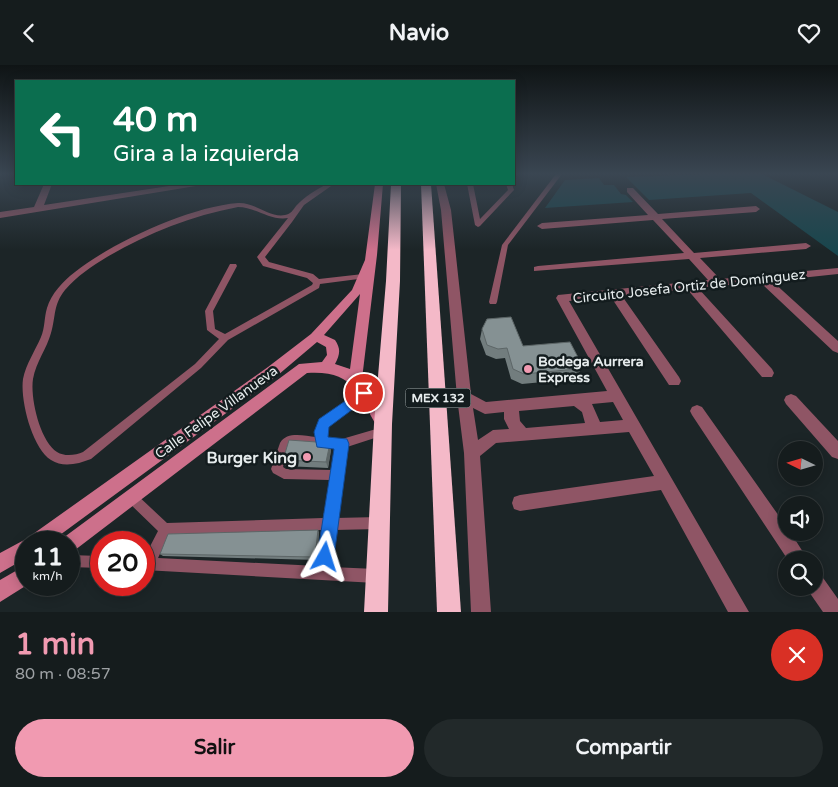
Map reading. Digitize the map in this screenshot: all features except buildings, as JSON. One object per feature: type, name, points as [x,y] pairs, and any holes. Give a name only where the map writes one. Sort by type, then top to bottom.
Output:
[{"type":"highway","name":"MEX 132","points":[[376,612],[383,427],[393,281],[396,200]]},
{"type":"highway","name":"MEX 132","points":[[427,200],[449,612]]},
{"type":"main road","points":[[377,200],[356,377],[383,427]]},
{"type":"main road","name":"Calle Felipe Villanueva","points":[[50,531],[273,371],[315,337],[352,297],[372,255]]},
{"type":"main road","points":[[315,337],[331,343],[334,349],[334,355],[326,367]]},
{"type":"main road","name":"Calle Felipe Villanueva","points":[[80,536],[304,368],[326,367],[356,377]]},
{"type":"main road","points":[[0,564],[15,554]]},
{"type":"main road","points":[[0,592],[15,582]]},
{"type":"street","points":[[38,209],[42,200]]},
{"type":"street","points":[[0,215],[98,200]]},
{"type":"street","points":[[444,200],[464,397],[472,453],[481,612]]},
{"type":"street","points":[[639,200],[717,283]]},
{"type":"street","points":[[542,226],[756,209]]},
{"type":"street","points":[[538,269],[806,246]]},
{"type":"street","name":"Circuito Josefa Ortiz de Domínguez","points":[[739,612],[562,298],[837,273]]},
{"type":"street","points":[[763,279],[838,348]]},
{"type":"street","points":[[689,285],[767,373]]},
{"type":"street","points":[[614,293],[674,381]]},
{"type":"street","points":[[464,397],[486,408],[618,396]]},
{"type":"street","points":[[577,400],[587,408],[593,421],[589,429]]},
{"type":"street","points":[[791,400],[838,452]]},
{"type":"street","points":[[513,407],[510,413],[514,427],[522,434]]},
{"type":"street","points":[[697,411],[793,551]]},
{"type":"street","points":[[472,453],[493,437],[634,425]]},
{"type":"street","points":[[520,503],[666,482]]},
{"type":"street","points":[[823,596],[834,612]]},
{"type":"lane","points":[[307,200],[292,215],[290,221],[263,252],[262,261],[266,264],[310,276],[317,282]]},
{"type":"lane","points":[[473,200],[478,225],[502,200]]},
{"type":"lane","points":[[494,302],[505,245],[540,200]]},
{"type":"lane","points":[[292,215],[279,217],[245,205],[200,215],[154,230],[119,247],[78,273],[65,285],[51,306],[47,335],[28,379],[27,404],[46,448],[53,456],[66,460],[87,456],[198,366],[225,338],[310,291],[317,282],[363,276]]},
{"type":"lane","points":[[225,338],[211,330],[209,311],[233,266]]},
{"type":"lane","points":[[322,443],[321,432],[324,423],[364,393]]},
{"type":"lane","points":[[337,475],[284,474],[277,469],[285,443],[290,440],[342,444],[383,427]]},
{"type":"lane","points":[[324,573],[328,524],[342,444]]},
{"type":"lane","points":[[131,497],[164,529],[379,523]]},
{"type":"lane","points":[[155,547],[164,529]]},
{"type":"lane","points":[[155,565],[377,576]]},
{"type":"shaded area","points":[[551,200],[631,200],[633,202],[545,208]]},
{"type":"shaded area","points":[[760,200],[813,200],[838,212],[838,256]]},
{"type":"place","name":"Bodega Aurrera Express","points":[[528,369]]},
{"type":"place","name":"Burger King","points":[[307,457]]},
{"type":"route","points":[[325,557],[328,524],[342,444],[322,443],[321,432],[324,423],[364,393]]}]
